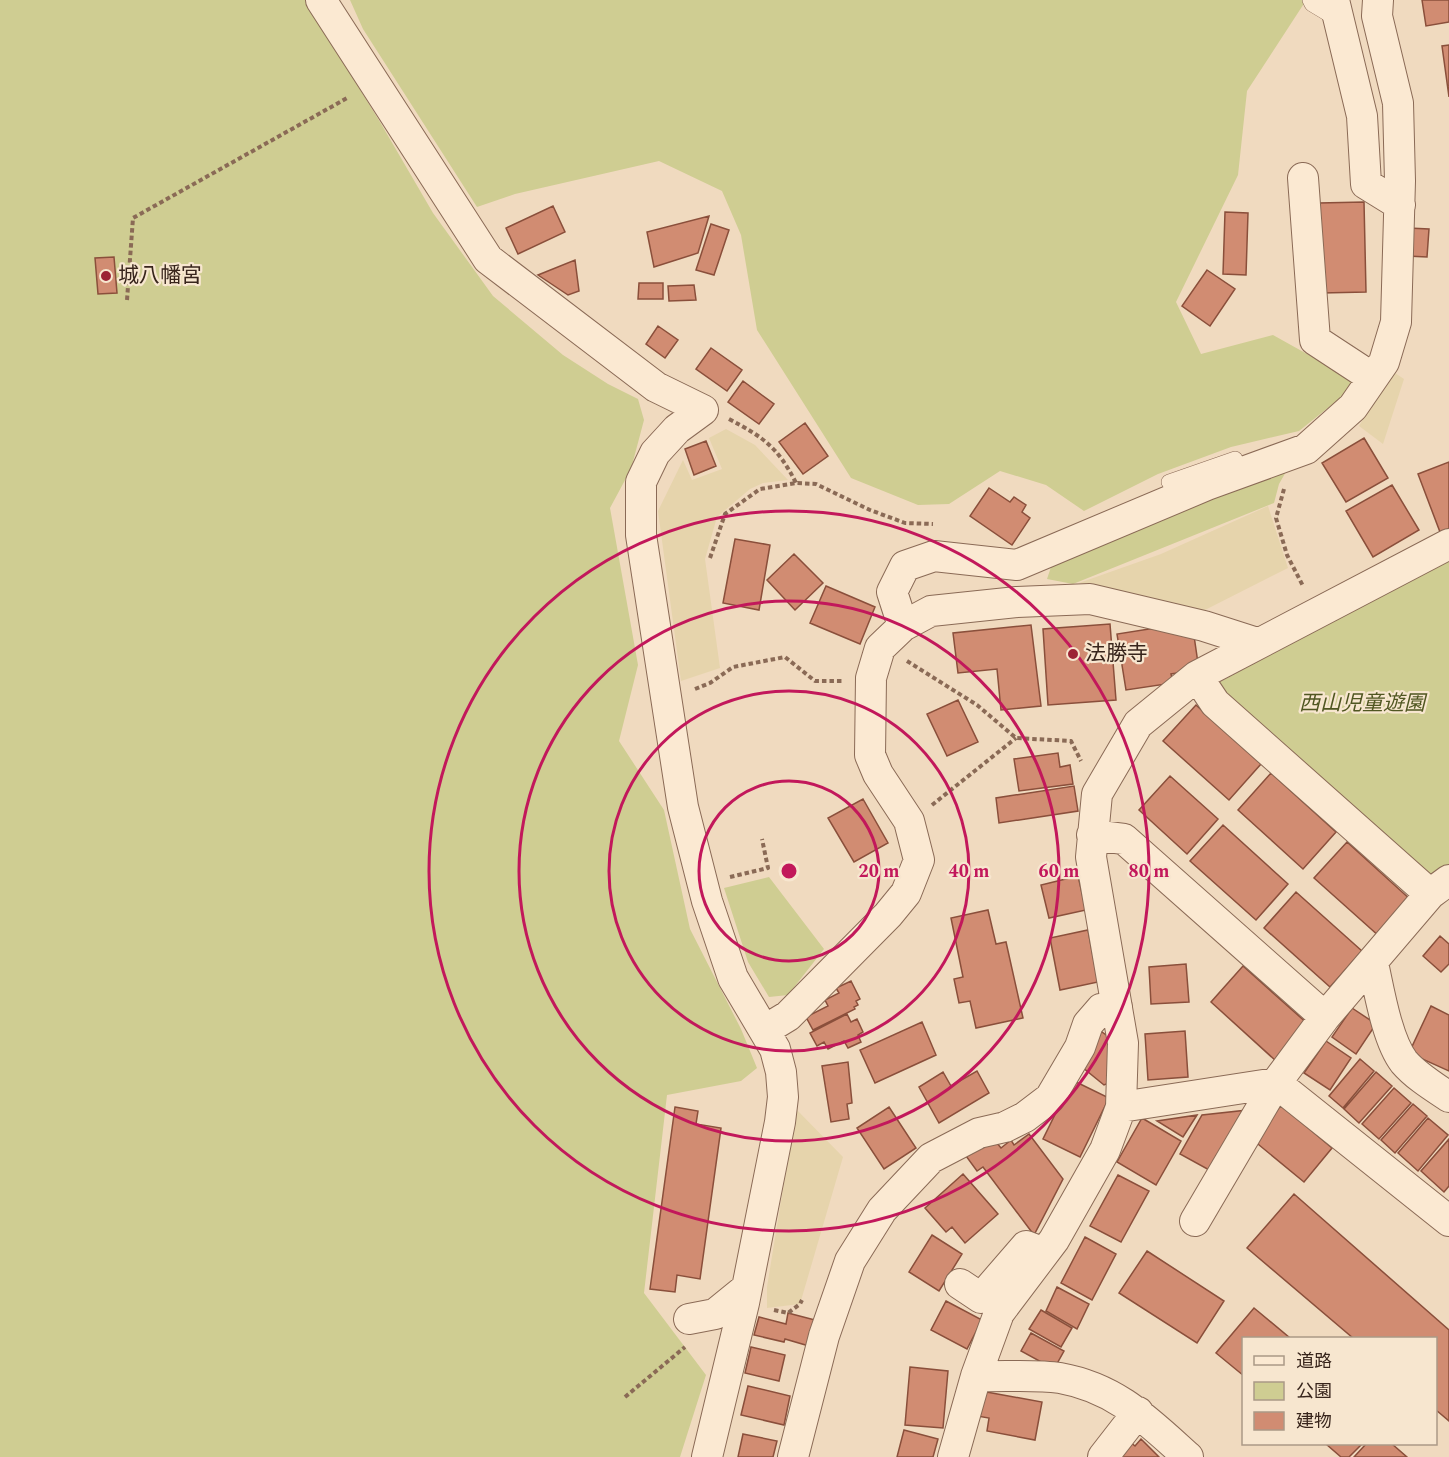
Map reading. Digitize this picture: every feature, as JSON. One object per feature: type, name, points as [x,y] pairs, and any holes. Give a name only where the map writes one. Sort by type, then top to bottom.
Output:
[{"type":"street","points":[[321,0],[488,259],[656,387],[703,410],[677,429],[655,453],[640,482],[641,535],[683,807],[703,884],[733,978],[775,1049],[781,1072],[783,1097],[746,1296],[707,1457]]},
{"type":"street","points":[[903,627],[892,592],[905,566],[934,556],[1017,565],[1207,485],[1302,451],[1353,407],[1384,362],[1396,322],[1400,205],[1398,103],[1377,16],[1378,0]]},
{"type":"street","points":[[1337,10],[1362,116],[1366,184],[1400,205]]},
{"type":"street","points":[[1303,178],[1315,340],[1373,378]]},
{"type":"street","points":[[953,1457],[976,1376],[999,1313],[1054,1240],[1104,1150],[1121,1107],[1124,1043],[1091,857],[1097,794],[1138,724],[1197,676],[1449,544]]},
{"type":"street","points":[[765,1030],[788,1016],[888,915],[906,893],[919,860],[909,821],[878,774],[870,755],[871,681],[880,648],[903,627],[931,611],[1017,602],[1090,599],[1204,626],[1257,643]]},
{"type":"street","points":[[1195,1221],[1276,1083],[1325,1017],[1439,887],[1215,703],[1197,676]]},
{"type":"street","points":[[1092,835],[1124,839],[1325,1017]]},
{"type":"street","points":[[1373,963],[1386,1018],[1400,1056],[1413,1070],[1449,1097]]},
{"type":"street","points":[[793,1457],[825,1336],[851,1257],[882,1210],[931,1158],[979,1133],[1005,1127],[1025,1117],[1050,1098],[1080,1047],[1088,1024],[1101,1009],[1117,1007]]},
{"type":"street","points":[[1121,1107],[1276,1083],[1449,1221]]},
{"type":"street","points":[[960,1284],[981,1298],[1026,1246],[1044,1253]]},
{"type":"street","points":[[689,1319],[715,1314],[746,1296]]},
{"type":"street","points":[[976,1376],[1058,1378],[1095,1388],[1138,1412],[1188,1457]]},
{"type":"street","points":[[1103,1457],[1138,1412]]},
{"type":"lane","points":[[1310,0],[1312,4],[1337,10]]},
{"type":"lane","points":[[1169,482],[1285,442],[1302,451]]},
{"type":"path","points":[[127,300],[133,218],[373,83]]},
{"type":"path","points":[[703,410],[726,417],[760,436],[784,459],[796,483]]},
{"type":"path","points":[[1302,451],[1286,483],[1276,518],[1287,555],[1309,597],[1321,610]]},
{"type":"path","points":[[710,558],[725,514],[760,489],[796,483],[816,484],[870,510],[905,523],[938,524]]},
{"type":"path","points":[[880,648],[903,658],[977,705],[1016,738],[1071,741],[1097,794]]},
{"type":"path","points":[[666,698],[710,683],[733,667],[785,657],[815,681],[871,681]]},
{"type":"path","points":[[887,788],[924,812],[1016,738]]},
{"type":"path","points":[[703,884],[768,868],[762,839]]},
{"type":"path","points":[[746,1296],[788,1313],[800,1304],[805,1294]]},
{"type":"shaded area","points":[[1392,371],[1404,379],[1383,444],[1359,426]]},
{"type":"shaded area","points":[[726,429],[755,445],[788,480],[763,483],[750,489],[717,517],[705,559],[720,668],[681,681],[658,511],[683,460],[692,480],[722,469],[709,438]]},
{"type":"shaded area","points":[[1268,506],[1288,568],[1201,612],[1079,583],[1161,554]]},
{"type":"shaded area","points":[[796,1109],[843,1157],[800,1304],[767,1308],[767,1287]]},
{"type":"green space","points":[[0,0],[305,0],[433,213],[493,296],[563,355],[608,384],[638,399],[644,420],[631,469],[610,508],[638,665],[619,741],[664,810],[690,929],[741,1029],[757,1068],[741,1081],[667,1095],[644,1293],[706,1375],[680,1457],[0,1457]]},
{"type":"green space","points":[[350,0],[1304,0],[1305,2],[1247,91],[1238,175],[1176,302],[1201,354],[1273,335],[1359,383],[1299,431],[1231,447],[1158,474],[1084,511],[1046,485],[1000,471],[949,504],[918,505],[851,478],[757,330],[741,235],[722,191],[659,161],[515,194],[477,207],[363,29]]},
{"type":"green space","points":[[1291,463],[1279,484],[1274,503],[1073,584],[1047,579],[1051,567],[1073,558],[1093,544]]},
{"type":"green space","name":"西山児童遊園","points":[[1449,559],[1449,864],[1426,880],[1214,685]]},
{"type":"green space","points":[[769,877],[824,949],[788,995],[769,997],[748,962],[724,888]]},
{"type":"building","points":[[1422,0],[1449,0],[1449,22],[1426,26]]},
{"type":"building","points":[[1449,45],[1449,97],[1442,46]]},
{"type":"building","points":[[1364,202],[1366,292],[1322,293],[1319,203]]},
{"type":"building","points":[[553,206],[565,232],[518,254],[506,228]]},
{"type":"building","points":[[1225,212],[1248,213],[1246,275],[1223,274]]},
{"type":"building","points":[[709,216],[698,253],[654,267],[647,232]]},
{"type":"building","points":[[711,224],[729,230],[714,275],[696,270]]},
{"type":"building","points":[[1408,228],[1429,229],[1427,257],[1407,256]]},
{"type":"building","name":"城八幡宮","points":[[114,257],[117,293],[98,294],[95,258]]},
{"type":"building","points":[[575,260],[579,291],[568,295],[538,275]]},
{"type":"building","points":[[1207,270],[1235,289],[1210,326],[1182,306]]},
{"type":"building","points":[[639,283],[663,283],[663,299],[638,299]]},
{"type":"building","points":[[694,285],[696,300],[669,301],[668,286]]},
{"type":"building","points":[[658,326],[678,340],[665,358],[646,344]]},
{"type":"building","points":[[711,348],[742,370],[727,391],[696,369]]},
{"type":"building","points":[[743,381],[774,404],[759,424],[728,402]]},
{"type":"building","points":[[805,423],[828,456],[803,474],[779,442]]},
{"type":"building","points":[[1364,438],[1388,478],[1346,502],[1322,463]]},
{"type":"building","points":[[706,441],[716,466],[694,475],[685,449]]},
{"type":"building","points":[[1449,462],[1449,529],[1440,532],[1418,474]]},
{"type":"building","points":[[1392,485],[1419,530],[1373,557],[1346,511]]},
{"type":"building","points":[[989,488],[1010,502],[1014,497],[1026,505],[1022,512],[1030,518],[1012,545],[970,516]]},
{"type":"building","points":[[735,539],[770,545],[759,610],[723,603]]},
{"type":"building","points":[[794,554],[823,583],[795,610],[767,580]]},
{"type":"building","points":[[826,586],[875,607],[860,644],[810,623]]},
{"type":"building","name":"法勝寺","points":[[1110,624],[1116,700],[1048,705],[1043,629]]},
{"type":"building","points":[[1031,625],[1041,706],[1001,710],[997,669],[958,673],[953,633]]},
{"type":"building","points":[[1168,626],[1193,629],[1199,670],[1171,674],[1173,683],[1126,690],[1117,634]]},
{"type":"building","points":[[958,700],[978,742],[947,756],[927,714]]},
{"type":"building","points":[[1196,705],[1261,764],[1229,800],[1163,741]]},
{"type":"building","points":[[1058,753],[1060,767],[1070,765],[1073,784],[1019,791],[1014,759]]},
{"type":"building","points":[[1271,773],[1336,832],[1303,869],[1238,810]]},
{"type":"building","points":[[1170,776],[1218,819],[1187,854],[1139,810]]},
{"type":"building","points":[[1074,786],[1078,811],[999,823],[996,798]]},
{"type":"building","points":[[863,799],[888,843],[854,862],[828,818]]},
{"type":"building","points":[[1223,825],[1288,884],[1256,920],[1190,861]]},
{"type":"building","points":[[1347,842],[1412,901],[1380,937],[1314,878]]},
{"type":"building","points":[[1078,876],[1086,910],[1049,918],[1041,885]]},
{"type":"building","points":[[1296,892],[1362,951],[1330,987],[1264,928]]},
{"type":"building","points":[[988,910],[996,944],[1006,942],[1023,1018],[976,1028],[970,1001],[959,1003],[954,979],[963,977],[951,918]]},
{"type":"building","points":[[1088,930],[1098,982],[1060,990],[1050,938]]},
{"type":"building","points":[[1440,936],[1449,944],[1449,964],[1441,972],[1423,956]]},
{"type":"building","points":[[1186,964],[1189,1002],[1151,1004],[1149,967]]},
{"type":"building","points":[[1243,966],[1309,1025],[1276,1061],[1211,1002]]},
{"type":"building","points":[[851,981],[860,999],[856,1001],[858,1005],[854,1007],[855,1009],[813,1030],[806,1017],[828,1006],[825,1000],[839,993],[836,988]]},
{"type":"building","points":[[1431,1006],[1449,1015],[1449,1071],[1409,1053]]},
{"type":"building","points":[[1352,1008],[1376,1024],[1356,1054],[1332,1037]]},
{"type":"building","points":[[847,1014],[851,1022],[857,1019],[863,1032],[858,1035],[861,1042],[848,1048],[844,1041],[828,1049],[824,1042],[817,1046],[810,1033]]},
{"type":"building","points":[[922,1022],[936,1055],[875,1083],[860,1050]]},
{"type":"building","points":[[1099,1030],[1112,1039],[1114,1081],[1104,1085],[1082,1067]]},
{"type":"building","points":[[1185,1031],[1188,1077],[1148,1080],[1145,1034]]},
{"type":"building","points":[[1326,1041],[1351,1058],[1330,1090],[1304,1073]]},
{"type":"building","points":[[1360,1059],[1374,1071],[1343,1108],[1329,1096]]},
{"type":"building","points":[[848,1062],[852,1103],[847,1104],[849,1119],[831,1122],[822,1066]]},
{"type":"building","points":[[977,1071],[989,1093],[939,1123],[919,1087],[943,1072],[951,1086]]},
{"type":"building","points":[[1376,1072],[1392,1086],[1359,1123],[1344,1109]]},
{"type":"building","points":[[1072,1080],[1109,1098],[1080,1157],[1043,1139]]},
{"type":"building","points":[[1394,1088],[1411,1103],[1379,1139],[1362,1124]]},
{"type":"building","points":[[1413,1104],[1427,1116],[1395,1153],[1381,1140]]},
{"type":"building","points":[[1281,1105],[1332,1148],[1304,1182],[1253,1140]]},
{"type":"building","points":[[675,1107],[698,1111],[696,1124],[721,1128],[700,1279],[677,1275],[675,1292],[650,1289]]},
{"type":"building","points":[[889,1107],[916,1148],[884,1169],[857,1128]]},
{"type":"building","points":[[1248,1110],[1211,1171],[1180,1154],[1202,1115]]},
{"type":"building","points":[[1197,1115],[1183,1137],[1157,1121]]},
{"type":"building","points":[[1142,1118],[1181,1141],[1156,1185],[1117,1162]]},
{"type":"building","points":[[1428,1118],[1448,1135],[1418,1171],[1398,1153]]},
{"type":"building","points":[[1029,1134],[1063,1179],[1034,1235],[983,1167],[977,1171],[966,1156],[992,1137],[1001,1148],[1011,1140],[1014,1145]]},
{"type":"building","points":[[1449,1139],[1449,1186],[1444,1192],[1421,1171]]},
{"type":"building","points":[[963,1174],[998,1214],[965,1243],[952,1227],[946,1232],[925,1208]]},
{"type":"building","points":[[1118,1175],[1149,1191],[1121,1242],[1090,1226]]},
{"type":"building","points":[[1294,1194],[1449,1330],[1449,1421],[1437,1411],[1437,1337],[1352,1337],[1247,1248]]},
{"type":"building","points":[[932,1235],[962,1254],[939,1291],[909,1272]]},
{"type":"building","points":[[1085,1237],[1116,1254],[1092,1300],[1061,1283]]},
{"type":"building","points":[[1147,1251],[1224,1301],[1197,1343],[1119,1293]]},
{"type":"building","points":[[1057,1287],[1089,1304],[1077,1329],[1046,1311]]},
{"type":"building","points":[[946,1301],[982,1320],[967,1349],[931,1330]]},
{"type":"building","points":[[1254,1308],[1289,1337],[1242,1337],[1242,1374],[1216,1353]]},
{"type":"building","points":[[1041,1310],[1072,1328],[1061,1347],[1029,1329]]},
{"type":"building","points":[[788,1313],[815,1320],[809,1346],[785,1339],[784,1342],[754,1335],[759,1317],[786,1324]]},
{"type":"building","points":[[1031,1333],[1064,1351],[1054,1369],[1021,1351]]},
{"type":"building","points":[[751,1347],[785,1355],[779,1381],[745,1373]]},
{"type":"building","points":[[910,1367],[948,1371],[943,1428],[905,1425]]},
{"type":"building","points":[[748,1386],[790,1396],[784,1425],[741,1415]]},
{"type":"building","points":[[981,1391],[1042,1402],[1035,1440],[987,1431],[989,1418],[977,1416]]},
{"type":"building","points":[[904,1430],[938,1439],[933,1457],[897,1457]]},
{"type":"building","points":[[743,1434],[777,1441],[773,1457],[738,1457]]},
{"type":"building","points":[[1141,1439],[1159,1457],[1115,1457],[1129,1441],[1135,1446]]},
{"type":"building","points":[[1327,1445],[1361,1445],[1349,1457],[1341,1457]]},
{"type":"building","points":[[1365,1445],[1393,1445],[1407,1457],[1354,1457]]},
{"type":"place","name":"城八幡宮","points":[[106,276]]},
{"type":"place","name":"法勝寺","points":[[1073,654]]}]
